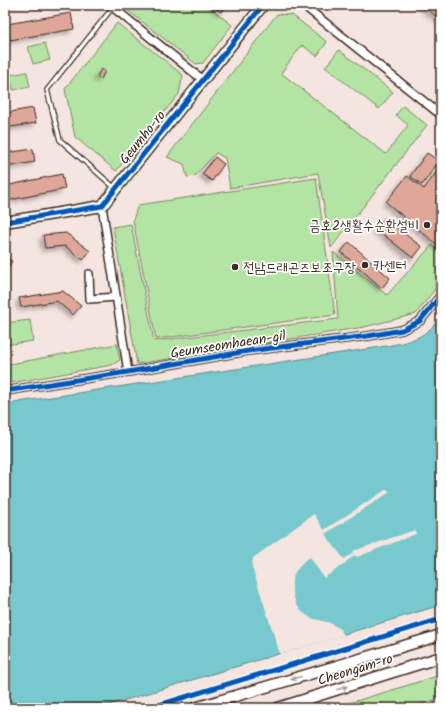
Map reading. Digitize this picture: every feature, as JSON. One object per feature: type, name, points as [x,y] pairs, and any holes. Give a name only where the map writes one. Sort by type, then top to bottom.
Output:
[{"type":"main road","name":"Geumho-ro","points":[[102,206],[263,5]]},
{"type":"main road","points":[[5,222],[102,206]]},
{"type":"main road","name":"Cheongam-ro","points":[[195,708],[441,635]]},
{"type":"main road","name":"Cheongam-ro","points":[[278,708],[441,657]]},
{"type":"street","points":[[303,5],[441,115]]},
{"type":"street","points":[[112,6],[203,80]]},
{"type":"street","points":[[102,206],[128,372]]},
{"type":"street","points":[[89,274],[90,299],[116,297]]},
{"type":"street","name":"Geumseomhaean-gil","points":[[5,391],[128,372],[248,351],[368,336],[402,330],[420,321],[441,295]]},
{"type":"lane","points":[[112,6],[47,90],[60,140],[116,188]]},
{"type":"green space","points":[[121,5],[207,5],[232,25],[203,63],[196,64]]},
{"type":"green space","points":[[277,14],[292,15],[327,42],[317,56],[302,45],[281,73],[386,154],[408,125],[396,115],[403,106],[427,125],[331,248],[318,173],[230,188],[225,158],[216,153],[195,176],[187,177],[184,164],[167,157]]},
{"type":"green space","points":[[117,23],[183,75],[179,94],[116,171],[75,137],[65,89]]},
{"type":"green space","points":[[45,43],[50,60],[33,64],[28,47]]},
{"type":"green space","points":[[339,50],[393,92],[379,109],[325,67]]},
{"type":"green space","points":[[27,72],[30,87],[13,90],[10,75]]},
{"type":"green space","name":"전남드래곤즈보조구장","points":[[316,178],[335,315],[156,339],[133,220],[138,205]]},
{"type":"green space","points":[[131,224],[154,341],[338,319],[333,252],[387,295],[432,245],[441,253],[441,281],[416,314],[364,327],[137,364],[113,227]]},
{"type":"green space","points":[[30,320],[33,341],[5,345],[5,323]]},
{"type":"green space","points":[[117,344],[120,360],[112,365],[5,384],[5,365]]},
{"type":"green space","points":[[441,675],[441,698],[409,708],[333,708]]},
{"type":"water","points":[[441,316],[441,605],[99,708],[5,708],[5,404],[395,344],[409,341],[422,335],[432,328]]},
{"type":"pier","points":[[387,489],[390,492],[325,534],[344,559],[354,553],[353,551],[415,530],[416,534],[357,557],[355,555],[324,578],[310,557],[304,561],[295,572],[292,580],[292,590],[296,604],[302,612],[311,618],[330,623],[339,628],[344,635],[280,654],[252,567],[253,558],[314,514],[324,530]]},
{"type":"building","points":[[212,5],[227,5],[221,12]]},
{"type":"building","points":[[422,5],[437,5],[441,8],[441,20]]},
{"type":"building","points":[[71,13],[74,29],[10,40],[7,24]]},
{"type":"building","points":[[5,47],[8,61],[5,62]]},
{"type":"building","points":[[101,69],[105,71],[101,79],[97,77]]},
{"type":"building","points":[[33,108],[36,123],[5,128],[5,113]]},
{"type":"building","points":[[33,149],[35,162],[5,167],[5,153]]},
{"type":"building","points":[[427,153],[439,161],[422,185],[410,176]]},
{"type":"building","points":[[215,157],[224,164],[212,181],[202,174]]},
{"type":"building","name":"금호2생활수순환설비","points":[[441,166],[441,248],[386,202],[407,176],[424,189]]},
{"type":"building","points":[[62,174],[65,189],[5,201],[5,186]]},
{"type":"building","points":[[384,218],[422,247],[413,258],[376,229]]},
{"type":"building","points":[[66,233],[90,251],[83,260],[65,246],[45,248],[43,235]]},
{"type":"building","name":"카센터","points":[[349,242],[390,278],[382,288],[341,252]]},
{"type":"building","points":[[5,257],[12,261],[5,272]]},
{"type":"building","points":[[63,291],[81,306],[73,315],[57,301],[21,307],[19,298]]},
{"type":"cycle path","points":[[5,222],[102,206],[263,5]]},
{"type":"cycle path","points":[[5,391],[128,372],[248,351],[368,336],[402,330],[420,321],[441,295]]},
{"type":"cycle path","points":[[149,708],[441,619]]},
{"type":"place","name":"금호2생활수순환설비","points":[[427,225]]},
{"type":"place","name":"카센터","points":[[365,265]]},
{"type":"place","name":"전남드래곤즈보조구장","points":[[235,267]]}]
